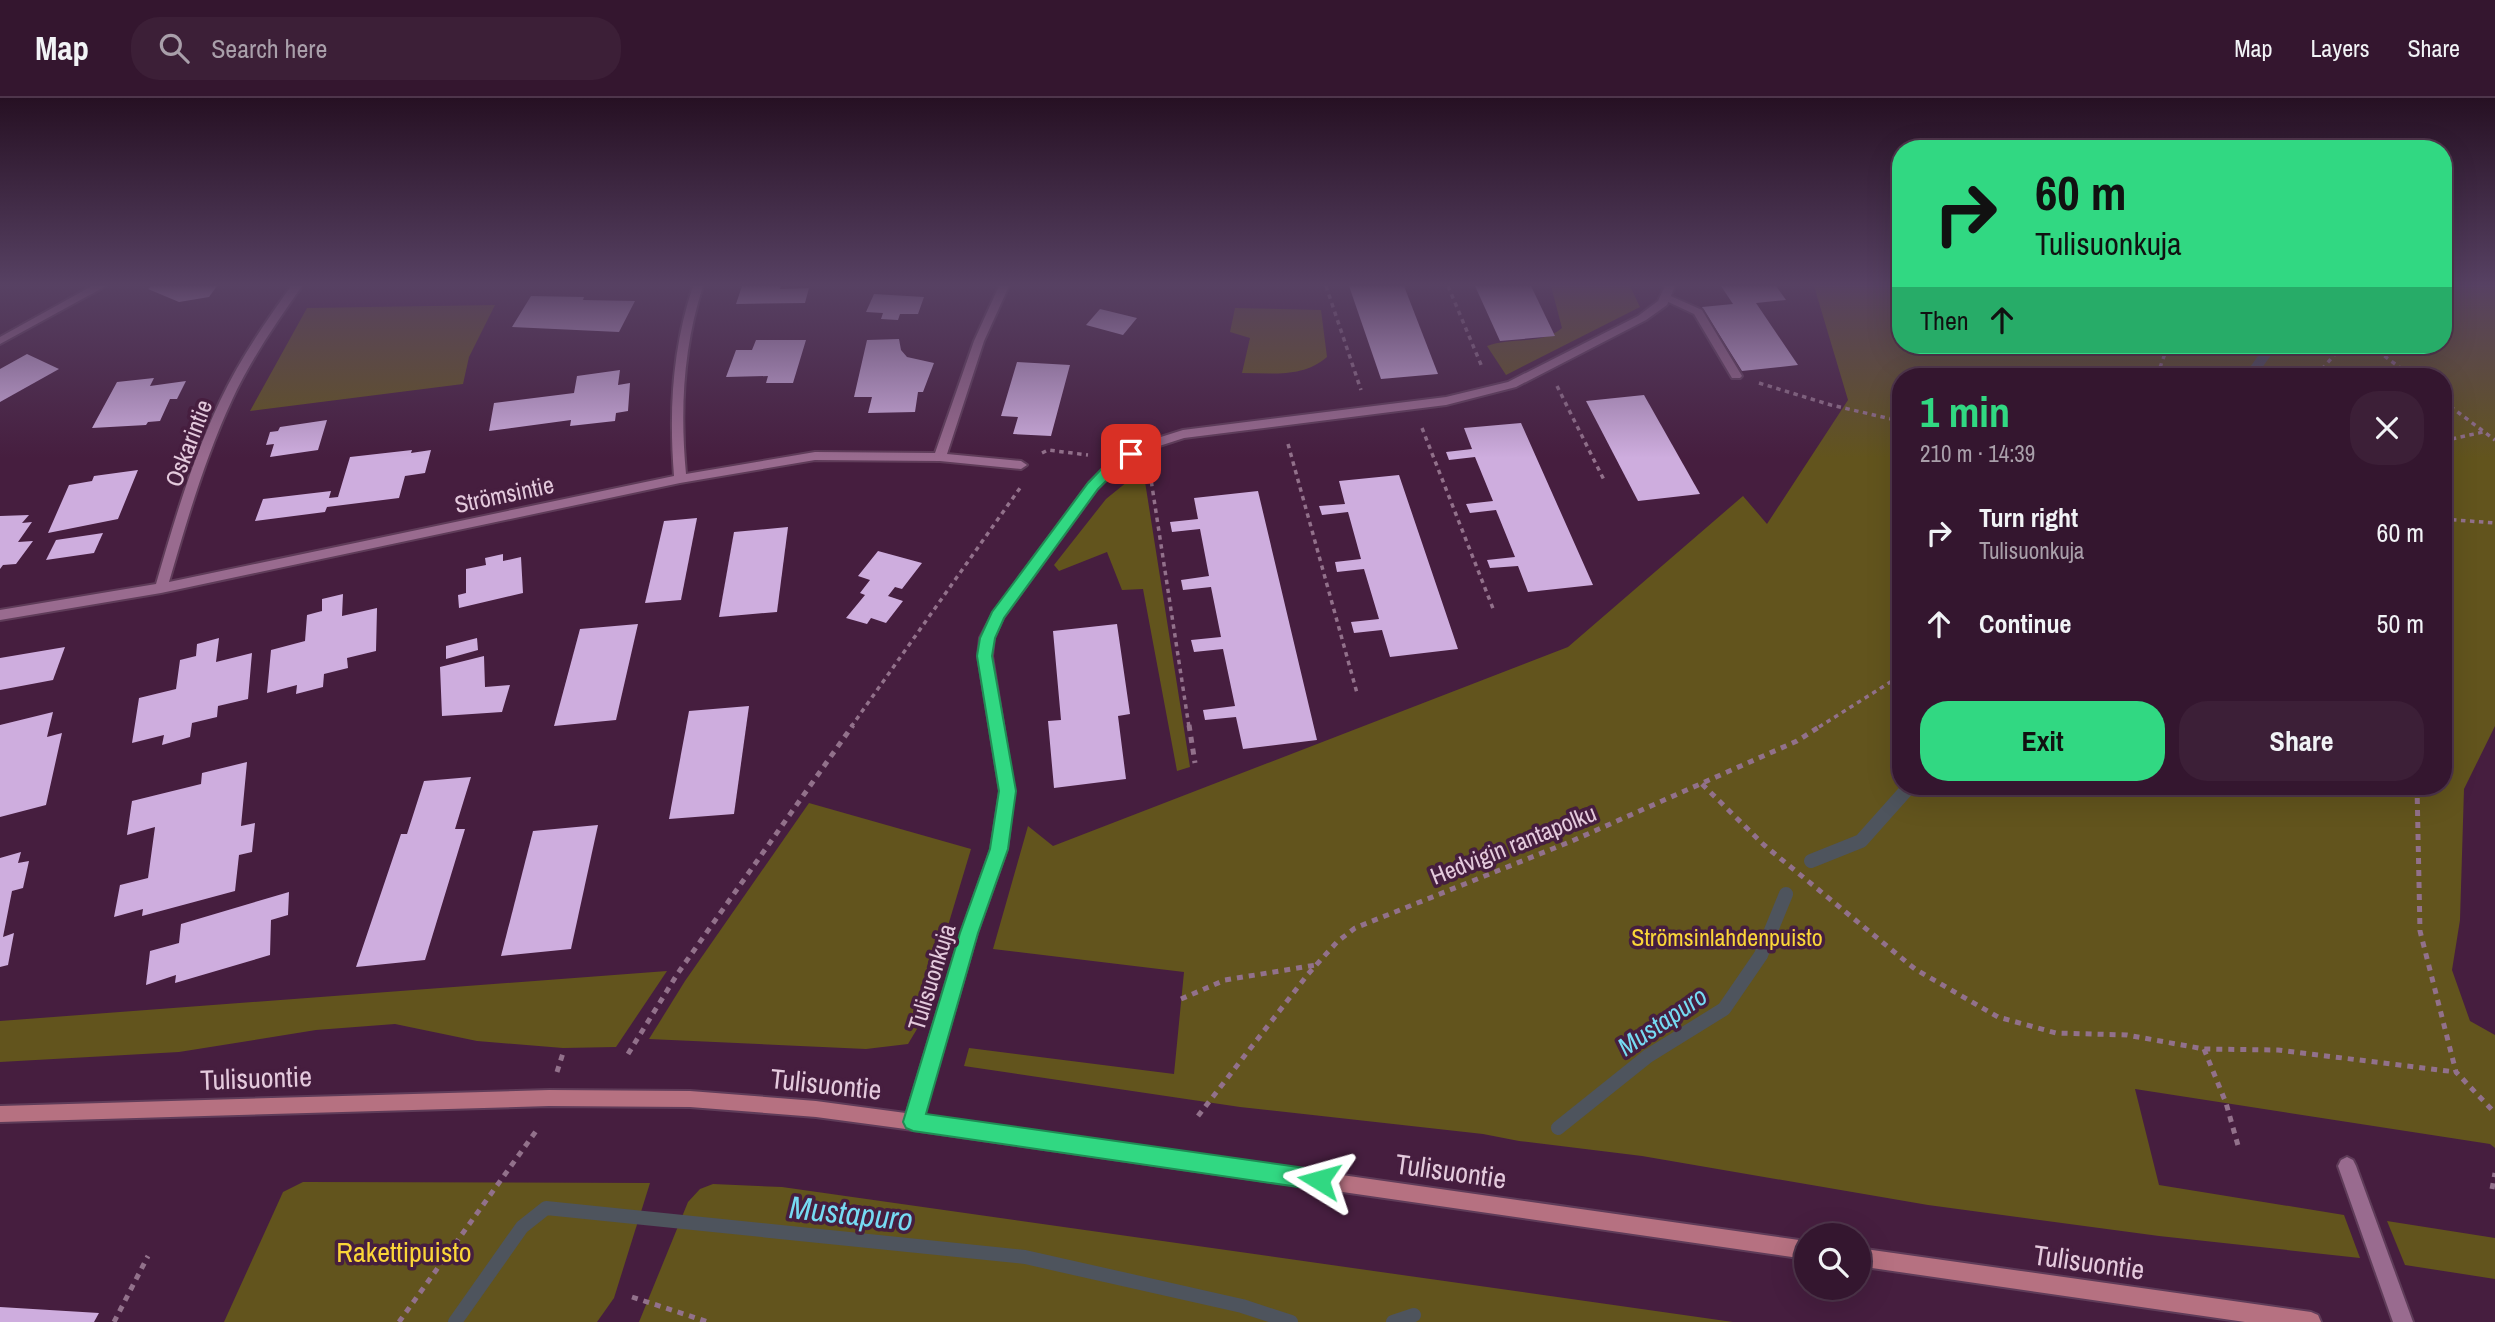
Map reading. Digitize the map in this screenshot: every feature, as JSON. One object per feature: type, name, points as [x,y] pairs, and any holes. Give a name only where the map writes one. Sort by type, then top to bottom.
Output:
[{"type":"main road","name":"Tulisuontie","points":[[0,1114],[562,1098],[690,1099],[816,1109],[913,1122],[1794,1248]]},
{"type":"main road","name":"Tulisuontie","points":[[1871,1259],[2311,1322]]},
{"type":"street","name":"Oskarintie","points":[[161,588],[186,508],[226,401],[258,343]]},
{"type":"street","points":[[680,479],[679,393],[683,343]]},
{"type":"street","points":[[940,457],[978,343]]},
{"type":"street","name":"Tulisuonkuja","points":[[913,1122],[969,933],[999,849],[1007,791],[985,656],[987,638],[998,616],[1093,486],[1115,464],[1146,446],[1183,434],[1412,405],[1491,391],[1512,385],[1593,343]]},
{"type":"street","points":[[1716,343],[1736,376]]},
{"type":"street","name":"Strömsintie","points":[[0,615],[161,588],[680,479],[815,456],[940,457],[1021,465]]},
{"type":"street","points":[[2347,1166],[2403,1322]]},
{"type":"path","points":[[1345,343],[1368,411]]},
{"type":"path","points":[[1471,343],[1491,391]]},
{"type":"path","points":[[2323,368],[2335,354]]},
{"type":"path","points":[[2382,354],[2400,368]]},
{"type":"path","points":[[1547,367],[1604,480]]},
{"type":"path","points":[[1736,376],[1831,405],[1892,419]]},
{"type":"path","points":[[1412,405],[1494,611]]},
{"type":"path","points":[[2452,408],[2495,440]]},
{"type":"path","points":[[1282,421],[1357,693]]},
{"type":"path","points":[[2452,439],[2483,432]]},
{"type":"path","points":[[1146,446],[1195,763]]},
{"type":"path","points":[[628,1054],[678,973],[1020,491],[1021,465]]},
{"type":"path","points":[[2452,520],[2495,523]]},
{"type":"path","name":"Hedvigin rantapolku","points":[[1198,1116],[1337,942],[1372,919],[1572,841],[1797,741],[1892,681]]},
{"type":"path","points":[[1702,784],[1764,845],[1915,969],[1998,1017],[2056,1033],[2127,1035],[2204,1049],[2278,1050],[2456,1072]]},
{"type":"path","points":[[2417,795],[2420,931],[2456,1072],[2495,1113]]},
{"type":"path","points":[[1181,999],[1225,980],[1317,965]]},
{"type":"path","points":[[2204,1049],[2226,1103],[2239,1149]]},
{"type":"path","points":[[398,1322],[517,1159]]},
{"type":"path","points":[[2492,1189],[2495,1172]]},
{"type":"path","points":[[114,1322],[148,1256]]},
{"type":"path","points":[[632,1297],[708,1322]]},
{"type":"green space","points":[[288,343],[476,343],[469,357],[463,384],[250,411]]},
{"type":"green space","points":[[1249,343],[1325,343],[1327,357],[1308,368],[1276,373],[1242,373]]},
{"type":"green space","points":[[1496,343],[1569,343],[1506,375],[1487,346]]},
{"type":"green space","name":"Strömsinlahdenpuisto","points":[[1831,343],[1892,343],[1892,354],[2452,354],[2452,343],[2495,343],[2495,726],[2464,789],[2460,920],[2452,970],[2470,1021],[2495,1035],[2495,1148],[2490,1144],[2135,1089],[2159,1185],[2344,1215],[2360,1258],[2159,1236],[1928,1205],[1642,1156],[1483,1134],[1240,1107],[964,1066],[969,1048],[1174,1074],[1184,972],[993,949],[1028,826],[1053,846],[1568,647],[1743,496],[1767,524],[1848,400]]},
{"type":"green space","points":[[1143,469],[1190,767],[1177,771],[1143,589],[1122,590],[1107,552],[1059,571],[1054,565],[1106,499]]},
{"type":"green space","points":[[809,803],[971,849],[917,1029],[908,1044],[866,1049],[649,1039],[685,981]]},
{"type":"green space","points":[[667,971],[616,1047],[563,1048],[477,1041],[395,1024],[316,1030],[179,1052],[0,1062],[0,1021]]},
{"type":"green space","name":"Rakettipuisto","points":[[303,1182],[650,1183],[614,1298],[597,1322],[224,1322],[283,1192]]},
{"type":"green space","points":[[713,1184],[782,1187],[1733,1322],[639,1322],[688,1202],[700,1189]]},
{"type":"green space","points":[[2387,1221],[2495,1238],[2495,1279],[2405,1265]]},
{"type":"building","points":[[755,343],[805,343],[793,383],[766,383],[768,376],[726,377],[736,350],[752,350]]},
{"type":"building","points":[[866,343],[900,343],[907,357],[934,363],[923,392],[918,392],[915,412],[868,413],[872,397],[854,397]]},
{"type":"building","points":[[1369,343],[1426,343],[1438,374],[1381,379]]},
{"type":"building","points":[[1725,343],[1783,343],[1798,365],[1742,371]]},
{"type":"building","points":[[27,354],[59,369],[0,402],[0,369]]},
{"type":"building","points":[[1017,362],[1070,365],[1051,436],[1013,434],[1018,417],[1001,416]]},
{"type":"building","points":[[620,370],[618,385],[630,383],[628,411],[616,413],[615,421],[570,426],[571,420],[489,431],[494,403],[574,393],[577,376]]},
{"type":"building","points":[[154,378],[150,386],[186,381],[177,399],[170,399],[160,421],[148,422],[146,425],[92,428],[117,382]]},
{"type":"building","points":[[1644,395],[1700,494],[1638,501],[1586,401]]},
{"type":"building","points":[[327,420],[318,450],[270,457],[274,444],[266,445],[270,432],[278,431],[280,427]]},
{"type":"building","points":[[1521,423],[1593,585],[1528,592],[1518,566],[1490,568],[1487,560],[1515,557],[1496,510],[1470,513],[1466,504],[1493,501],[1475,457],[1449,460],[1446,452],[1472,449],[1464,428]]},
{"type":"building","points":[[412,450],[411,453],[431,450],[425,473],[405,476],[399,498],[327,507],[325,512],[255,521],[263,499],[331,491],[329,498],[338,497],[350,457]]},
{"type":"building","points":[[138,470],[118,519],[48,533],[69,485],[92,481],[94,476]]},
{"type":"building","points":[[1399,475],[1458,649],[1390,657],[1382,630],[1354,633],[1351,622],[1379,619],[1364,569],[1337,572],[1335,562],[1361,559],[1348,512],[1322,515],[1319,506],[1345,504],[1339,481]]},
{"type":"building","points":[[1258,491],[1317,740],[1243,749],[1236,717],[1205,720],[1203,710],[1235,706],[1223,649],[1194,652],[1191,640],[1221,637],[1211,587],[1183,590],[1181,580],[1209,576],[1200,529],[1172,532],[1170,522],[1198,519],[1194,498]]},
{"type":"building","points":[[29,515],[22,523],[32,522],[18,542],[33,541],[16,564],[3,565],[0,569],[0,516]]},
{"type":"building","points":[[697,518],[681,600],[645,603],[664,521]]},
{"type":"building","points":[[788,527],[777,612],[719,617],[734,532]]},
{"type":"building","points":[[103,533],[94,553],[46,560],[56,540]]},
{"type":"building","points":[[878,551],[922,563],[902,589],[895,587],[888,596],[903,601],[886,623],[871,618],[867,624],[846,618],[865,595],[860,593],[870,580],[858,576]]},
{"type":"building","points":[[503,554],[503,561],[521,557],[523,593],[459,608],[458,595],[466,593],[466,569],[486,565],[485,558]]},
{"type":"building","points":[[343,594],[342,616],[377,608],[376,651],[347,658],[348,668],[324,674],[323,687],[296,694],[297,685],[267,693],[271,650],[305,641],[307,615],[322,611],[322,599]]},
{"type":"building","points":[[638,624],[616,720],[554,726],[580,629]]},
{"type":"building","points":[[1117,624],[1130,714],[1118,716],[1126,779],[1054,788],[1048,721],[1061,720],[1053,631]]},
{"type":"building","points":[[219,638],[216,662],[252,653],[248,699],[218,706],[217,717],[192,723],[190,737],[162,745],[164,735],[132,743],[139,698],[176,689],[180,660],[196,656],[197,644]]},
{"type":"building","points":[[477,638],[478,650],[446,659],[446,646]]},
{"type":"building","points":[[65,647],[53,680],[0,690],[0,658]]},
{"type":"building","points":[[484,656],[485,687],[510,685],[502,712],[442,716],[440,667]]},
{"type":"building","points":[[749,706],[734,814],[669,819],[689,711]]},
{"type":"building","points":[[53,712],[47,737],[62,733],[46,805],[0,817],[0,725]]},
{"type":"building","points":[[247,762],[241,826],[255,823],[252,852],[239,855],[235,891],[142,916],[143,909],[114,917],[120,885],[148,878],[155,827],[127,835],[132,801],[201,784],[202,773]]},
{"type":"building","points":[[471,777],[455,829],[465,829],[425,960],[356,967],[401,834],[407,834],[424,781]]},
{"type":"building","points":[[598,825],[571,949],[501,956],[533,831]]},
{"type":"building","points":[[21,852],[18,863],[29,861],[23,888],[12,891],[3,937],[14,933],[8,965],[0,967],[0,858]]},
{"type":"building","points":[[289,892],[288,915],[271,920],[270,955],[175,983],[176,975],[146,985],[150,951],[179,943],[181,924]]},
{"type":"building","points":[[0,1307],[99,1313],[94,1322],[0,1322]]},
{"type":"waterway","name":"Mustapuro","points":[[2256,368],[2266,354]]},
{"type":"waterway","name":"Mustapuro","points":[[1811,861],[1861,841],[1902,795]]},
{"type":"waterway","name":"Mustapuro","points":[[1558,1128],[1648,1056],[1724,1009],[1761,955],[1786,894]]},
{"type":"waterway","name":"Mustapuro","points":[[455,1322],[522,1227],[546,1208],[1025,1257],[1242,1306],[1291,1322]]},
{"type":"waterway","name":"Mustapuro","points":[[1393,1322],[1414,1315]]},
{"type":"route","points":[[1131,454],[1115,464],[1093,486],[998,616],[987,638],[985,656],[1007,791],[1005,811],[999,849],[969,933],[913,1122],[1319,1180]]}]
